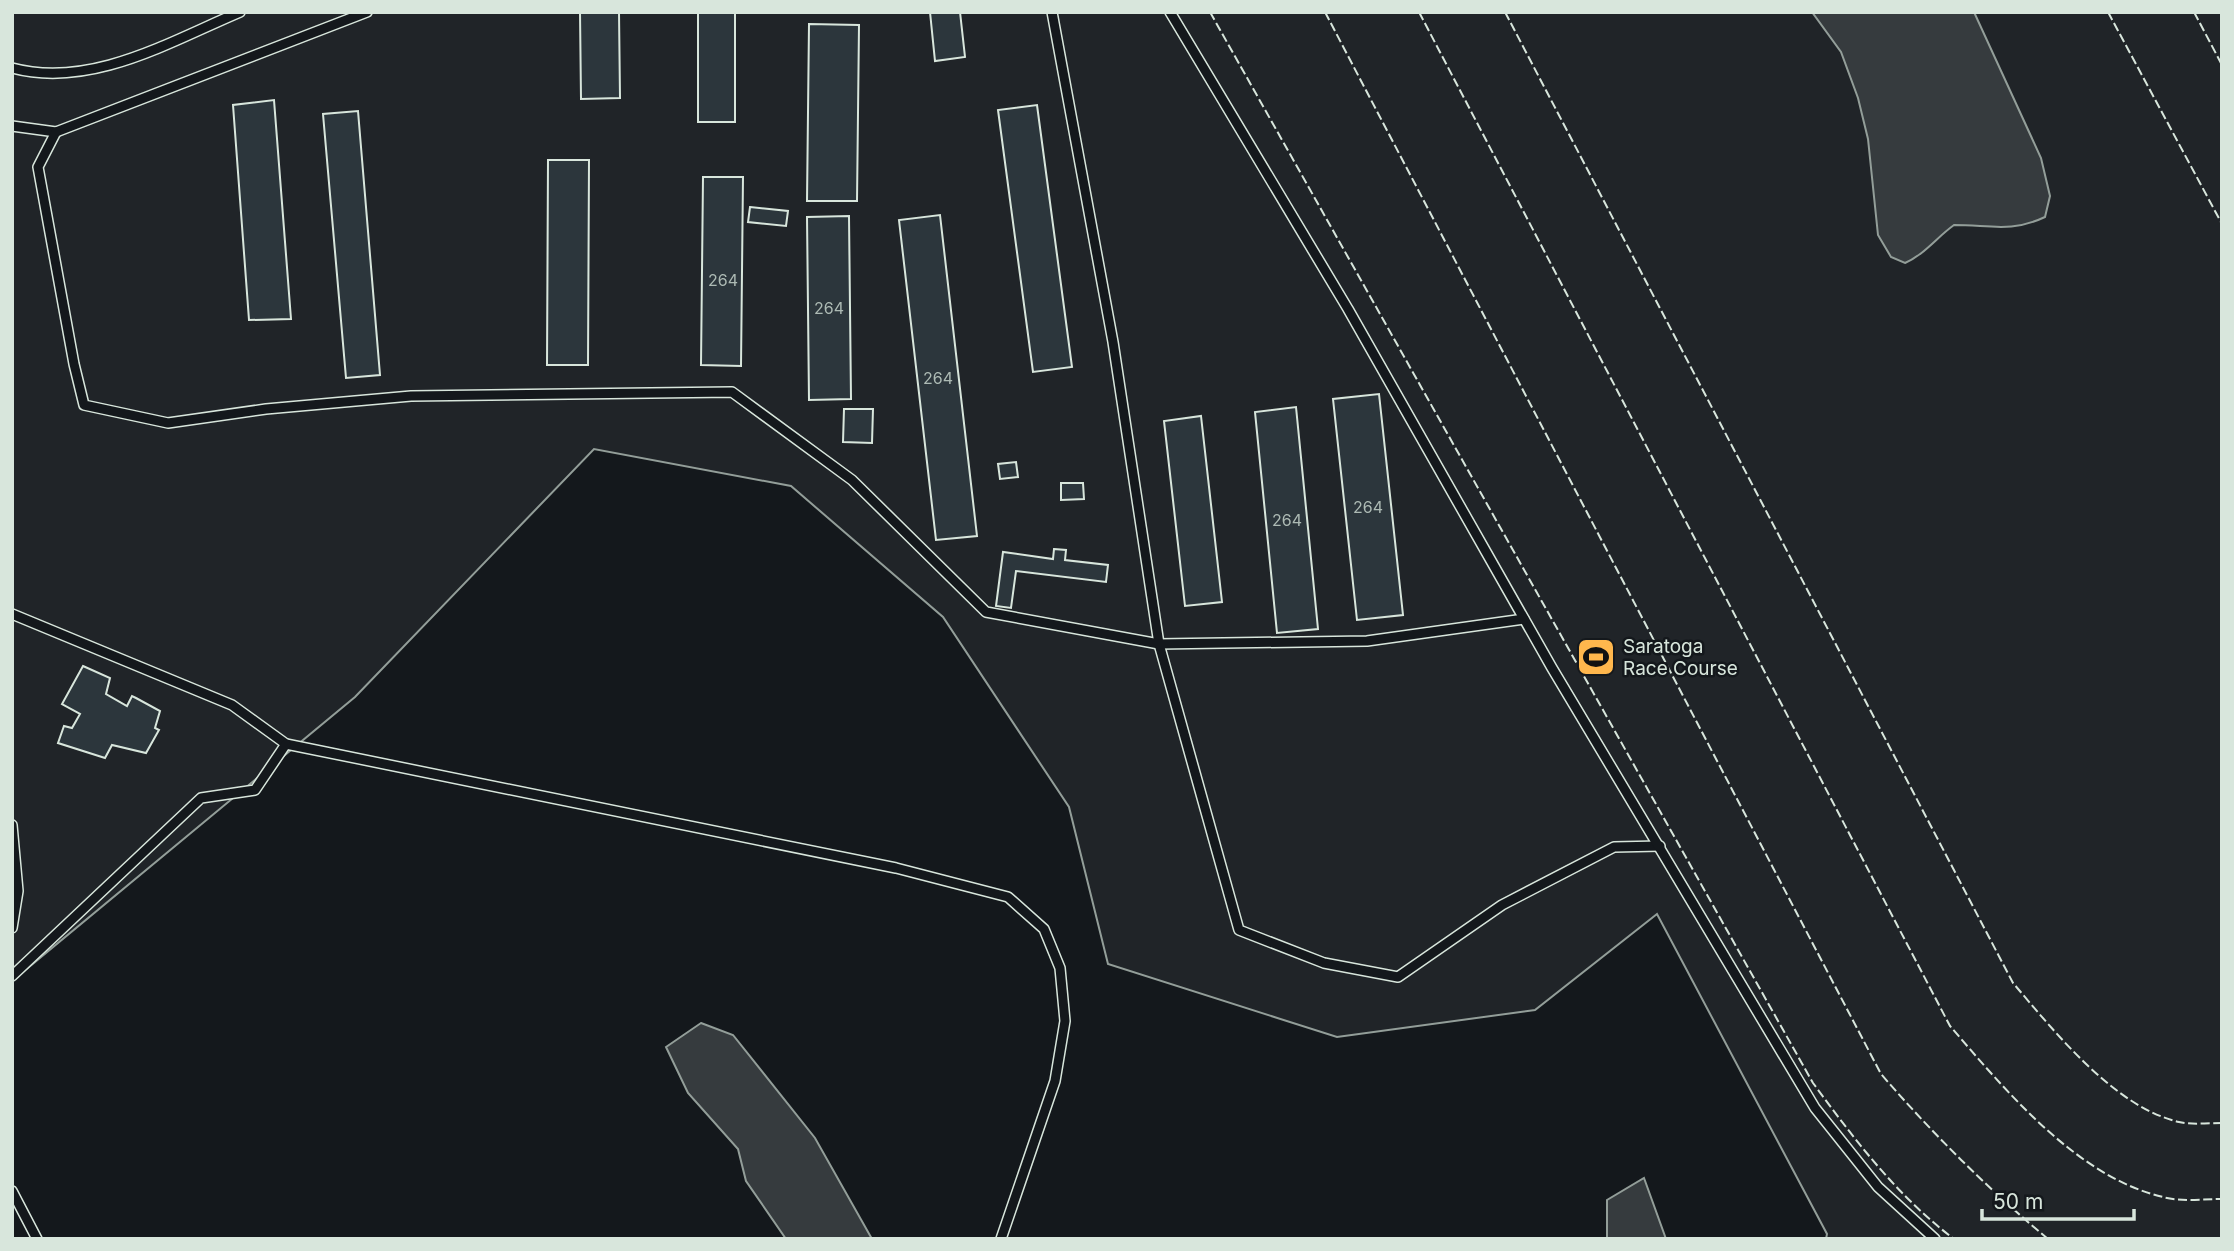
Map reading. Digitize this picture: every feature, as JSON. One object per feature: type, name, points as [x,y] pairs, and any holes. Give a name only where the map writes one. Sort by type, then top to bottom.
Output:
[{"type":"lane","points":[[12,68],[27,72],[81,72],[116,64],[240,12]]},
{"type":"lane","points":[[12,126],[56,132],[367,12]]},
{"type":"lane","points":[[1052,12],[1113,342],[1159,644],[1239,930],[1324,963],[1398,977],[1502,905],[1614,847],[1660,846]]},
{"type":"lane","points":[[1170,12],[1348,309],[1524,619],[1815,1108],[1878,1187],[1935,1239]]},
{"type":"lane","points":[[56,132],[38,167],[66,325],[85,405],[168,423],[266,409],[411,396],[732,392],[852,480],[986,612],[1159,644],[1367,641],[1524,619]]},
{"type":"lane","points":[[12,614],[232,705],[286,744],[896,868],[1008,897],[1044,929],[1060,968],[1065,1021],[1055,1081],[1001,1239]]},
{"type":"lane","points":[[12,976],[201,798],[255,790],[286,744]]},
{"type":"lane","points":[[12,825],[18,891],[12,928]]},
{"type":"lane","points":[[12,1191],[37,1239]]},
{"type":"shaded area","name":"Saratoga Race Course","points":[[12,12],[2222,12],[2222,1239],[1826,1239],[1827,1234],[1657,914],[1535,1010],[1337,1037],[1108,964],[1069,807],[943,617],[791,486],[594,449],[355,697],[12,981]]},
{"type":"shaded area","points":[[1812,12],[1974,12],[2041,158],[2050,196],[2045,217],[2011,227],[1954,225],[1919,255],[1905,263],[1891,257],[1878,235],[1868,139],[1858,98],[1841,52]]},
{"type":"shaded area","points":[[701,1023],[733,1035],[815,1138],[872,1239],[786,1239],[746,1181],[738,1149],[688,1093],[666,1047]]},
{"type":"shaded area","points":[[1644,1178],[1666,1239],[1607,1239],[1607,1200]]},
{"type":"building","points":[[580,12],[619,12],[620,98],[581,99]]},
{"type":"building","points":[[698,12],[735,12],[735,122],[698,122]]},
{"type":"building","points":[[930,12],[960,12],[965,57],[935,61]]},
{"type":"building","points":[[809,24],[859,25],[857,201],[807,201]]},
{"type":"building","points":[[274,100],[291,319],[249,320],[233,105]]},
{"type":"building","points":[[1037,105],[1072,367],[1033,372],[998,110]]},
{"type":"building","points":[[358,111],[380,375],[346,378],[323,114]]},
{"type":"building","points":[[548,160],[589,160],[588,365],[547,365]]},
{"type":"building","points":[[703,177],[743,177],[741,366],[701,365]]},
{"type":"building","points":[[750,207],[788,211],[786,226],[748,222]]},
{"type":"building","points":[[940,215],[977,536],[936,540],[899,220]]},
{"type":"building","points":[[849,216],[851,399],[809,400],[807,217]]},
{"type":"building","points":[[1379,394],[1403,615],[1357,620],[1333,399]]},
{"type":"building","points":[[1296,407],[1318,629],[1277,633],[1255,412]]},
{"type":"building","points":[[844,409],[873,409],[872,443],[843,442]]},
{"type":"building","points":[[1201,416],[1222,602],[1185,606],[1164,421]]},
{"type":"building","points":[[1016,462],[1018,477],[1000,479],[998,464]]},
{"type":"building","points":[[1061,483],[1083,483],[1084,499],[1061,500]]},
{"type":"building","points":[[1054,549],[1066,550],[1065,560],[1108,565],[1106,582],[1016,571],[1011,608],[996,606],[1003,552],[1053,559]]},
{"type":"building","points":[[83,666],[110,678],[106,694],[127,706],[132,696],[160,711],[155,728],[159,730],[146,753],[112,745],[105,758],[58,743],[64,726],[72,728],[80,714],[62,704]]},
{"type":"fence","points":[[1210,12],[1813,1083],[1895,1186],[1954,1239]]},
{"type":"fence","points":[[1325,12],[1881,1074],[1961,1160],[2048,1239]]},
{"type":"fence","points":[[1419,12],[1950,1026],[2045,1128],[2101,1171],[2131,1187],[2170,1199],[2222,1199]]},
{"type":"fence","points":[[1505,12],[2013,983],[2087,1065],[2132,1101],[2155,1114],[2179,1122],[2222,1123]]},
{"type":"fence","points":[[2108,12],[2222,224]]},
{"type":"fence","points":[[2194,12],[2222,65]]},
{"type":"place","name":"Saratoga Race Course","points":[[1596,657]]}]
